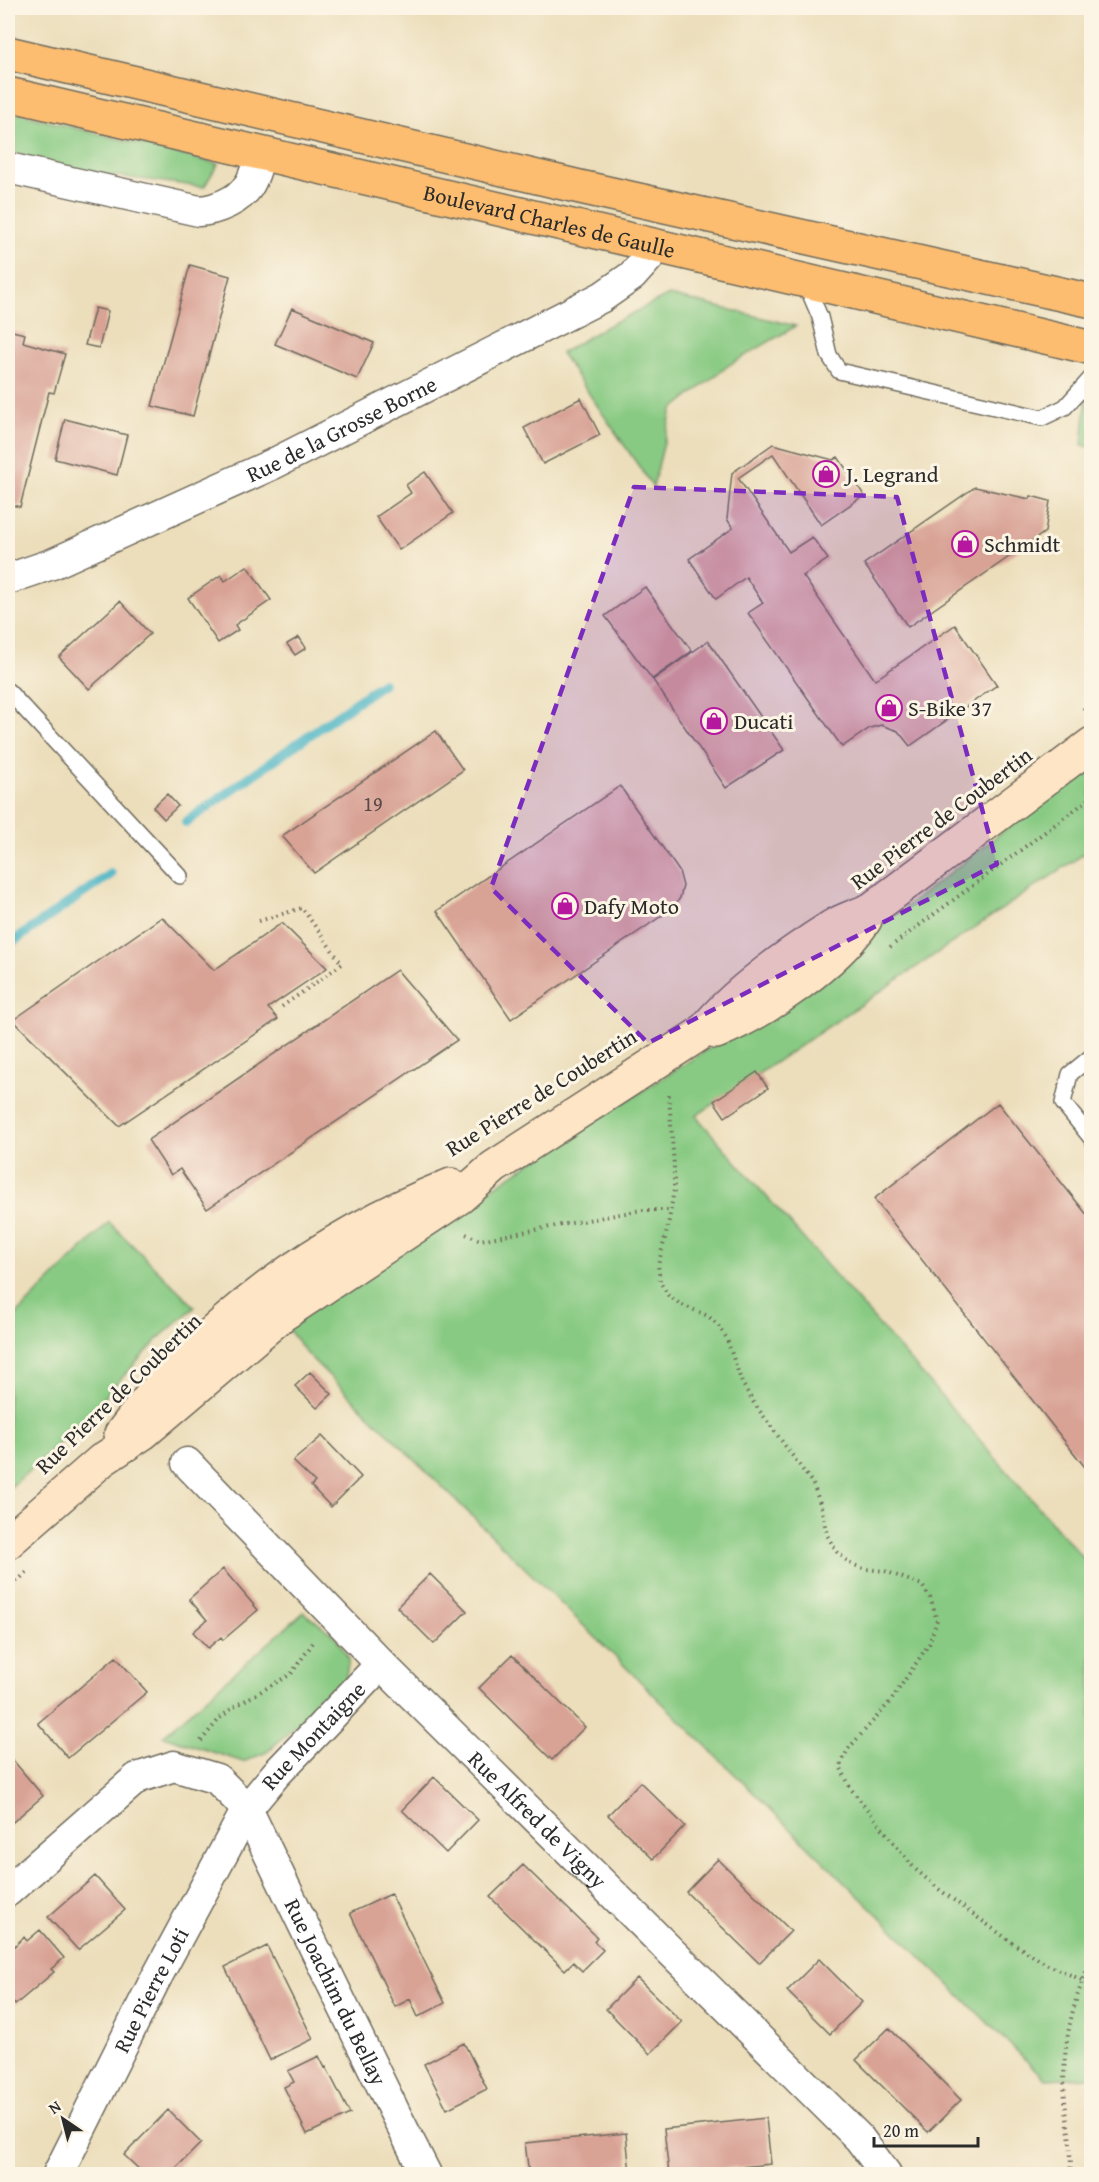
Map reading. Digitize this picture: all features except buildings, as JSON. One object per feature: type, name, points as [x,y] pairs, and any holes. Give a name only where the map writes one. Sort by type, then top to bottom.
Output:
[{"type":"main road","name":"Boulevard Charles de Gaulle","points":[[8,53],[591,189],[1092,301]]},
{"type":"main road","name":"Boulevard Charles de Gaulle","points":[[8,94],[1092,348]]},
{"type":"street","points":[[8,168],[199,212],[213,210],[228,203],[249,187],[261,153]]},
{"type":"street","name":"Rue de la Grosse Borne","points":[[8,579],[52,564],[273,464],[602,297],[632,276],[658,247]]},
{"type":"street","name":"Rue Pierre de Coubertin","points":[[8,1542],[102,1460],[139,1409],[171,1373],[256,1295],[360,1227],[424,1196],[494,1167],[702,1032],[718,1012],[785,960],[835,925],[872,909],[1092,744]]},
{"type":"street","name":"Rue Alfred de Vigny","points":[[187,1463],[381,1664],[859,2138],[886,2175]]},
{"type":"street","name":"Rue Montaigne","points":[[247,1809],[276,1774],[381,1664]]},
{"type":"street","points":[[8,1892],[137,1778],[174,1766]]},
{"type":"street","name":"Rue Joachim du Bellay","points":[[174,1766],[218,1779],[247,1809],[426,2175]]},
{"type":"street","name":"Rue Pierre Loti","points":[[58,2175],[153,1984],[247,1809]]},
{"type":"lane","points":[[805,282],[820,317],[829,355],[839,371],[1042,418],[1065,407],[1092,377]]},
{"type":"lane","points":[[8,691],[180,876]]},
{"type":"lane","points":[[1092,1056],[1070,1074],[1063,1103],[1092,1139]]},
{"type":"path","points":[[1082,711],[1092,703]]},
{"type":"path","points":[[880,954],[1092,797]]},
{"type":"path","points":[[259,921],[302,908],[342,964],[279,1008]]},
{"type":"path","points":[[659,1102],[679,1089]]},
{"type":"path","points":[[669,1095],[674,1166],[672,1210],[658,1264],[660,1282],[668,1295],[680,1304],[708,1316],[726,1337],[742,1383],[813,1484],[828,1536],[837,1552],[851,1564],[866,1569],[885,1571],[922,1585],[930,1598],[937,1620],[929,1644],[890,1702],[848,1749],[840,1766],[851,1789],[914,1868],[1014,1944],[1046,1964],[1082,1980]]},
{"type":"path","name":"Rue Pierre de Coubertin","points":[[450,1151],[470,1141]]},
{"type":"path","points":[[473,1226],[463,1232],[480,1240],[642,1210],[672,1210]]},
{"type":"path","points":[[8,1590],[33,1567]]},
{"type":"path","points":[[174,1766],[201,1741],[220,1718],[234,1707],[291,1674],[333,1615]]},
{"type":"path","points":[[1070,2175],[1065,2097],[1065,2052],[1071,2016],[1082,1980],[1092,1959]]},
{"type":"highlighted area","points":[[634,487],[897,497],[997,864],[648,1043],[491,888]]},
{"type":"green space","points":[[8,111],[218,164],[204,187],[92,173],[8,152]]},
{"type":"green space","points":[[669,295],[796,326],[729,365],[672,410],[653,487],[561,353],[607,326]]},
{"type":"green space","points":[[1090,363],[1092,363],[1091,447],[1082,445]]},
{"type":"green space","points":[[1091,763],[1091,849],[696,1116],[1091,1567],[1091,2077],[1045,2079],[308,1355],[285,1325],[559,1144],[790,997]]},
{"type":"green space","points":[[109,1222],[195,1307],[161,1336],[88,1414],[8,1489],[8,1315],[12,1319]]},
{"type":"green space","points":[[304,1612],[336,1637],[349,1659],[345,1681],[267,1752],[243,1762],[163,1736]]},
{"type":"waterway","points":[[186,822],[383,683]]},
{"type":"waterway","points":[[8,945],[111,874]]},
{"type":"place","name":"J. Legrand","points":[[826,474]]},
{"type":"place","name":"Schmidt","points":[[965,544]]},
{"type":"place","name":"S-Bike 37","points":[[889,708]]},
{"type":"place","name":"Ducati","points":[[714,721]]},
{"type":"place","name":"Dafy Moto","points":[[565,906]]}]
